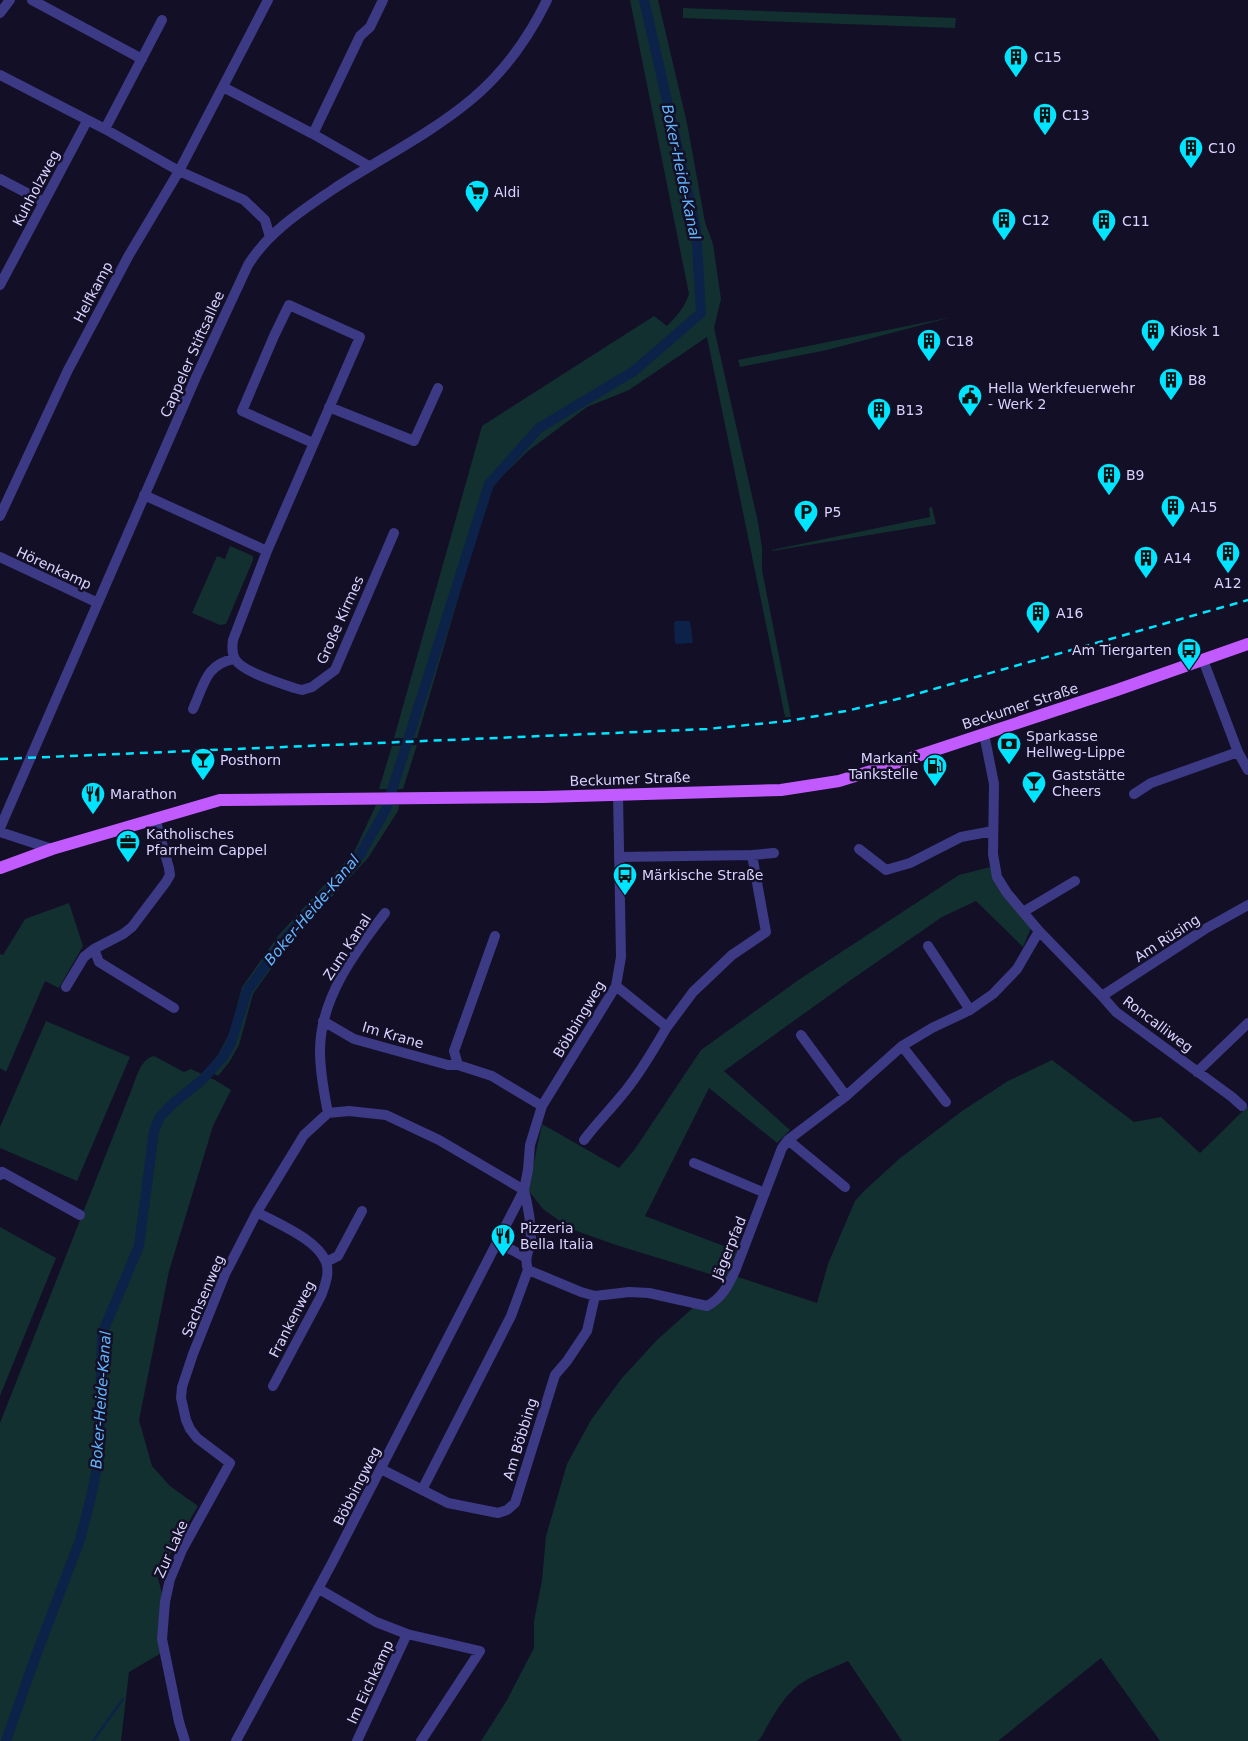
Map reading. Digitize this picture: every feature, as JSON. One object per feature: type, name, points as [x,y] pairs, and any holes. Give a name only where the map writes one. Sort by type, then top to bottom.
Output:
[{"type":"main road","name":"Beckumer Straße","points":[[0,868],[52,849],[220,800],[543,797],[781,790],[814,786],[839,781],[884,767],[1117,690],[1248,644]]},
{"type":"street","points":[[0,13],[10,0]]},
{"type":"street","points":[[32,0],[142,59]]},
{"type":"street","name":"Helfkamp","points":[[0,516],[68,370],[129,255],[179,171],[268,0]]},
{"type":"street","points":[[313,134],[360,36],[370,27],[383,0]]},
{"type":"street","name":"Cappeler Stiftsallee","points":[[0,828],[196,377],[248,265],[258,249],[310,205],[368,166],[445,119],[473,98],[503,68],[521,46],[547,0]]},
{"type":"street","points":[[105,129],[162,20]]},
{"type":"street","points":[[0,75],[105,129],[179,171],[244,200],[265,220],[270,237]]},
{"type":"street","points":[[223,87],[313,134],[368,166]]},
{"type":"street","name":"Kuhholzweg","points":[[0,285],[88,121]]},
{"type":"street","points":[[0,179],[44,202]]},
{"type":"street","points":[[193,709],[211,670],[217,664],[234,659],[232,651],[233,640],[267,551],[360,337],[289,305],[242,411],[313,443]]},
{"type":"street","points":[[328,407],[414,441],[438,388]]},
{"type":"street","points":[[144,496],[267,551]]},
{"type":"street","name":"Große Kirmes","points":[[234,659],[246,669],[302,690],[312,687],[329,676],[335,670],[394,532]]},
{"type":"street","name":"Hörenkamp","points":[[1,562],[98,603]]},
{"type":"street","points":[[1203,660],[1238,752],[1248,770]]},
{"type":"street","name":"Roncalliweg","points":[[984,734],[994,784],[993,854],[997,877],[1007,893],[1116,1012],[1242,1106]]},
{"type":"street","points":[[1134,794],[1152,783],[1238,752]]},
{"type":"street","name":"Böbbingweg","points":[[236,1741],[381,1469],[524,1190],[530,1146],[542,1106],[616,986],[621,957],[618,794]]},
{"type":"street","points":[[66,987],[84,957],[132,927],[170,875],[155,818]]},
{"type":"street","points":[[858,849],[886,870],[910,863],[961,837],[993,830]]},
{"type":"street","points":[[0,832],[52,849]]},
{"type":"street","points":[[619,857],[774,853]]},
{"type":"street","points":[[584,1140],[637,1076],[667,1027],[694,992],[732,955],[766,932],[752,855]]},
{"type":"street","points":[[1023,912],[1075,881]]},
{"type":"street","name":"Am Rüsing","points":[[1102,996],[1205,929],[1248,905]]},
{"type":"street","name":"Zum Kanal","points":[[328,1113],[322,1079],[320,1050],[323,1021],[337,983],[366,937],[385,913]]},
{"type":"street","name":"Jägerpfad","points":[[595,1296],[629,1292],[648,1293],[707,1306],[716,1302],[727,1289],[782,1148],[788,1140],[846,1096],[902,1046],[932,1028],[970,1010],[993,994],[1017,969],[1040,931]]},
{"type":"street","points":[[458,1066],[454,1050],[495,936]]},
{"type":"street","points":[[928,946],[970,1010]]},
{"type":"street","points":[[94,949],[100,962],[174,1008]]},
{"type":"street","points":[[616,986],[667,1027]]},
{"type":"street","name":"Im Krane","points":[[323,1021],[354,1039],[492,1076],[542,1106]]},
{"type":"street","points":[[1197,1072],[1248,1022]]},
{"type":"street","points":[[801,1035],[846,1096]]},
{"type":"street","points":[[902,1046],[946,1102]]},
{"type":"street","points":[[328,1113],[350,1111],[386,1115],[439,1140],[524,1190]]},
{"type":"street","name":"Sachsenweg","points":[[230,1464],[197,1438],[190,1429],[181,1398],[182,1387],[193,1354],[226,1274],[257,1212],[304,1134],[328,1113]]},
{"type":"street","points":[[788,1140],[845,1188]]},
{"type":"street","points":[[694,1163],[765,1193]]},
{"type":"street","points":[[0,1176],[2,1172],[80,1214]]},
{"type":"street","name":"Böbbingweg","points":[[524,1190],[528,1206],[531,1240],[526,1257]]},
{"type":"street","points":[[257,1212],[312,1243],[320,1251],[326,1262],[338,1256],[362,1211]]},
{"type":"street","points":[[422,1490],[511,1316],[528,1270],[526,1257],[497,1242]]},
{"type":"street","name":"Frankenweg","points":[[274,1386],[322,1296],[327,1281],[326,1262]]},
{"type":"street","points":[[528,1270],[595,1296]]},
{"type":"street","name":"Am Böbbing","points":[[381,1469],[448,1503],[498,1513],[507,1510],[515,1503],[555,1375],[588,1332],[595,1296]]},
{"type":"street","name":"Zur Lake","points":[[185,1741],[162,1639],[164,1602],[170,1579],[182,1550],[230,1464]]},
{"type":"street","points":[[318,1589],[376,1622],[407,1634],[480,1651],[421,1741]]},
{"type":"street","name":"Im Eichkamp","points":[[357,1741],[407,1634]]},
{"type":"green space","points":[[630,0],[658,0],[687,123],[705,222],[713,244],[721,299],[714,328],[758,522],[762,548],[762,570],[791,717],[785,717],[707,337],[629,390],[587,407],[528,451],[491,487],[417,738],[394,738],[482,426],[654,316],[667,326],[680,312],[689,294]]},
{"type":"green space","points":[[683,8],[956,18],[955,28],[683,18]]},
{"type":"green space","points":[[952,317],[827,350],[740,367],[738,360]]},
{"type":"green space","points":[[932,507],[936,524],[772,551],[930,517],[929,508]]},
{"type":"green space","points":[[230,546],[253,556],[253,560],[226,624],[220,625],[192,613],[217,556],[225,559]]},
{"type":"green space","points":[[417,745],[403,789],[379,789],[392,746]]},
{"type":"green space","points":[[376,805],[399,805],[398,811],[368,858],[289,943],[253,994],[239,1045],[230,1061],[218,1076],[206,1069],[218,1055],[230,1032],[242,987],[278,936],[354,852]]},
{"type":"green space","points":[[990,867],[1031,928],[1023,947],[976,901],[942,917],[724,1071],[790,1130],[777,1143],[709,1088],[645,1216],[737,1251],[726,1279],[571,1229],[543,1209],[528,1190],[542,1124],[619,1168],[635,1149],[701,1050],[800,979],[959,875]]},
{"type":"green space","points":[[69,903],[83,946],[59,988],[45,981],[6,1072],[0,1068],[0,954],[3,955],[25,919]]},
{"type":"green space","points":[[46,1021],[130,1057],[77,1181],[0,1148],[0,1127]]},
{"type":"green space","points":[[154,1056],[184,1072],[191,1069],[231,1090],[213,1126],[169,1271],[139,1420],[152,1466],[170,1486],[198,1506],[170,1555],[165,1568],[155,1568],[162,1593],[163,1652],[129,1672],[121,1741],[0,1741],[0,1423],[137,1075],[145,1061]]},
{"type":"green space","points":[[1052,1060],[1134,1122],[1161,1117],[1200,1153],[1248,1106],[1248,1741],[1160,1741],[1101,1658],[998,1741],[902,1741],[848,1661],[798,1685],[779,1707],[757,1741],[481,1741],[507,1700],[534,1648],[534,1621],[542,1580],[546,1536],[567,1464],[591,1420],[622,1378],[657,1340],[696,1305],[716,1302],[735,1276],[817,1303],[828,1264],[855,1201],[863,1192],[899,1159],[962,1111],[1008,1081]]},
{"type":"green space","points":[[0,1227],[56,1258],[0,1396]]},
{"type":"water","points":[[675,621],[690,621],[692,643],[676,644]]},
{"type":"waterway","name":"Boker-Heide-Kanal","points":[[6,1741],[80,1540],[91,1497],[99,1459],[102,1334],[139,1246],[154,1131],[160,1117],[171,1105],[202,1080],[223,1057],[231,1043],[247,991],[284,940],[360,855],[386,809],[489,484],[539,428],[634,371],[701,313],[696,228],[644,0]]},
{"type":"waterway","points":[[93,1741],[123,1699]]},
{"type":"railway","points":[[0,759],[707,729],[788,721],[846,711],[902,698],[1248,600]]},
{"type":"place","name":"C15","points":[[1016,78]]},
{"type":"place","name":"C13","points":[[1045,136]]},
{"type":"place","name":"C10","points":[[1191,169]]},
{"type":"place","name":"Aldi","points":[[477,213]]},
{"type":"place","name":"C12","points":[[1004,241]]},
{"type":"place","name":"C11","points":[[1104,242]]},
{"type":"place","name":"Kiosk 1","points":[[1153,352]]},
{"type":"place","name":"C18","points":[[929,362]]},
{"type":"place","name":"B8","points":[[1171,401]]},
{"type":"place","name":"Hella Werkfeuerwehr - Werk 2","points":[[970,417]]},
{"type":"place","name":"B13","points":[[879,431]]},
{"type":"place","name":"B9","points":[[1109,496]]},
{"type":"place","name":"A15","points":[[1173,528]]},
{"type":"place","name":"P5","points":[[806,533]]},
{"type":"place","name":"A12","points":[[1228,574]]},
{"type":"place","name":"A14","points":[[1146,579]]},
{"type":"place","name":"A16","points":[[1038,634]]},
{"type":"place","name":"Am Tiergarten","points":[[1189,671]]},
{"type":"place","name":"Sparkasse Hellweg-Lippe","points":[[1009,765]]},
{"type":"place","name":"Posthorn","points":[[203,781]]},
{"type":"place","name":"Markant Tankstelle","points":[[935,787]]},
{"type":"place","name":"Gaststätte Cheers","points":[[1034,804]]},
{"type":"place","name":"Marathon","points":[[93,815]]},
{"type":"place","name":"Katholisches Pfarrheim Cappel","points":[[128,863]]},
{"type":"place","name":"Märkische Straße","points":[[625,896]]},
{"type":"place","name":"Pizzeria Bella Italia","points":[[503,1257]]}]
